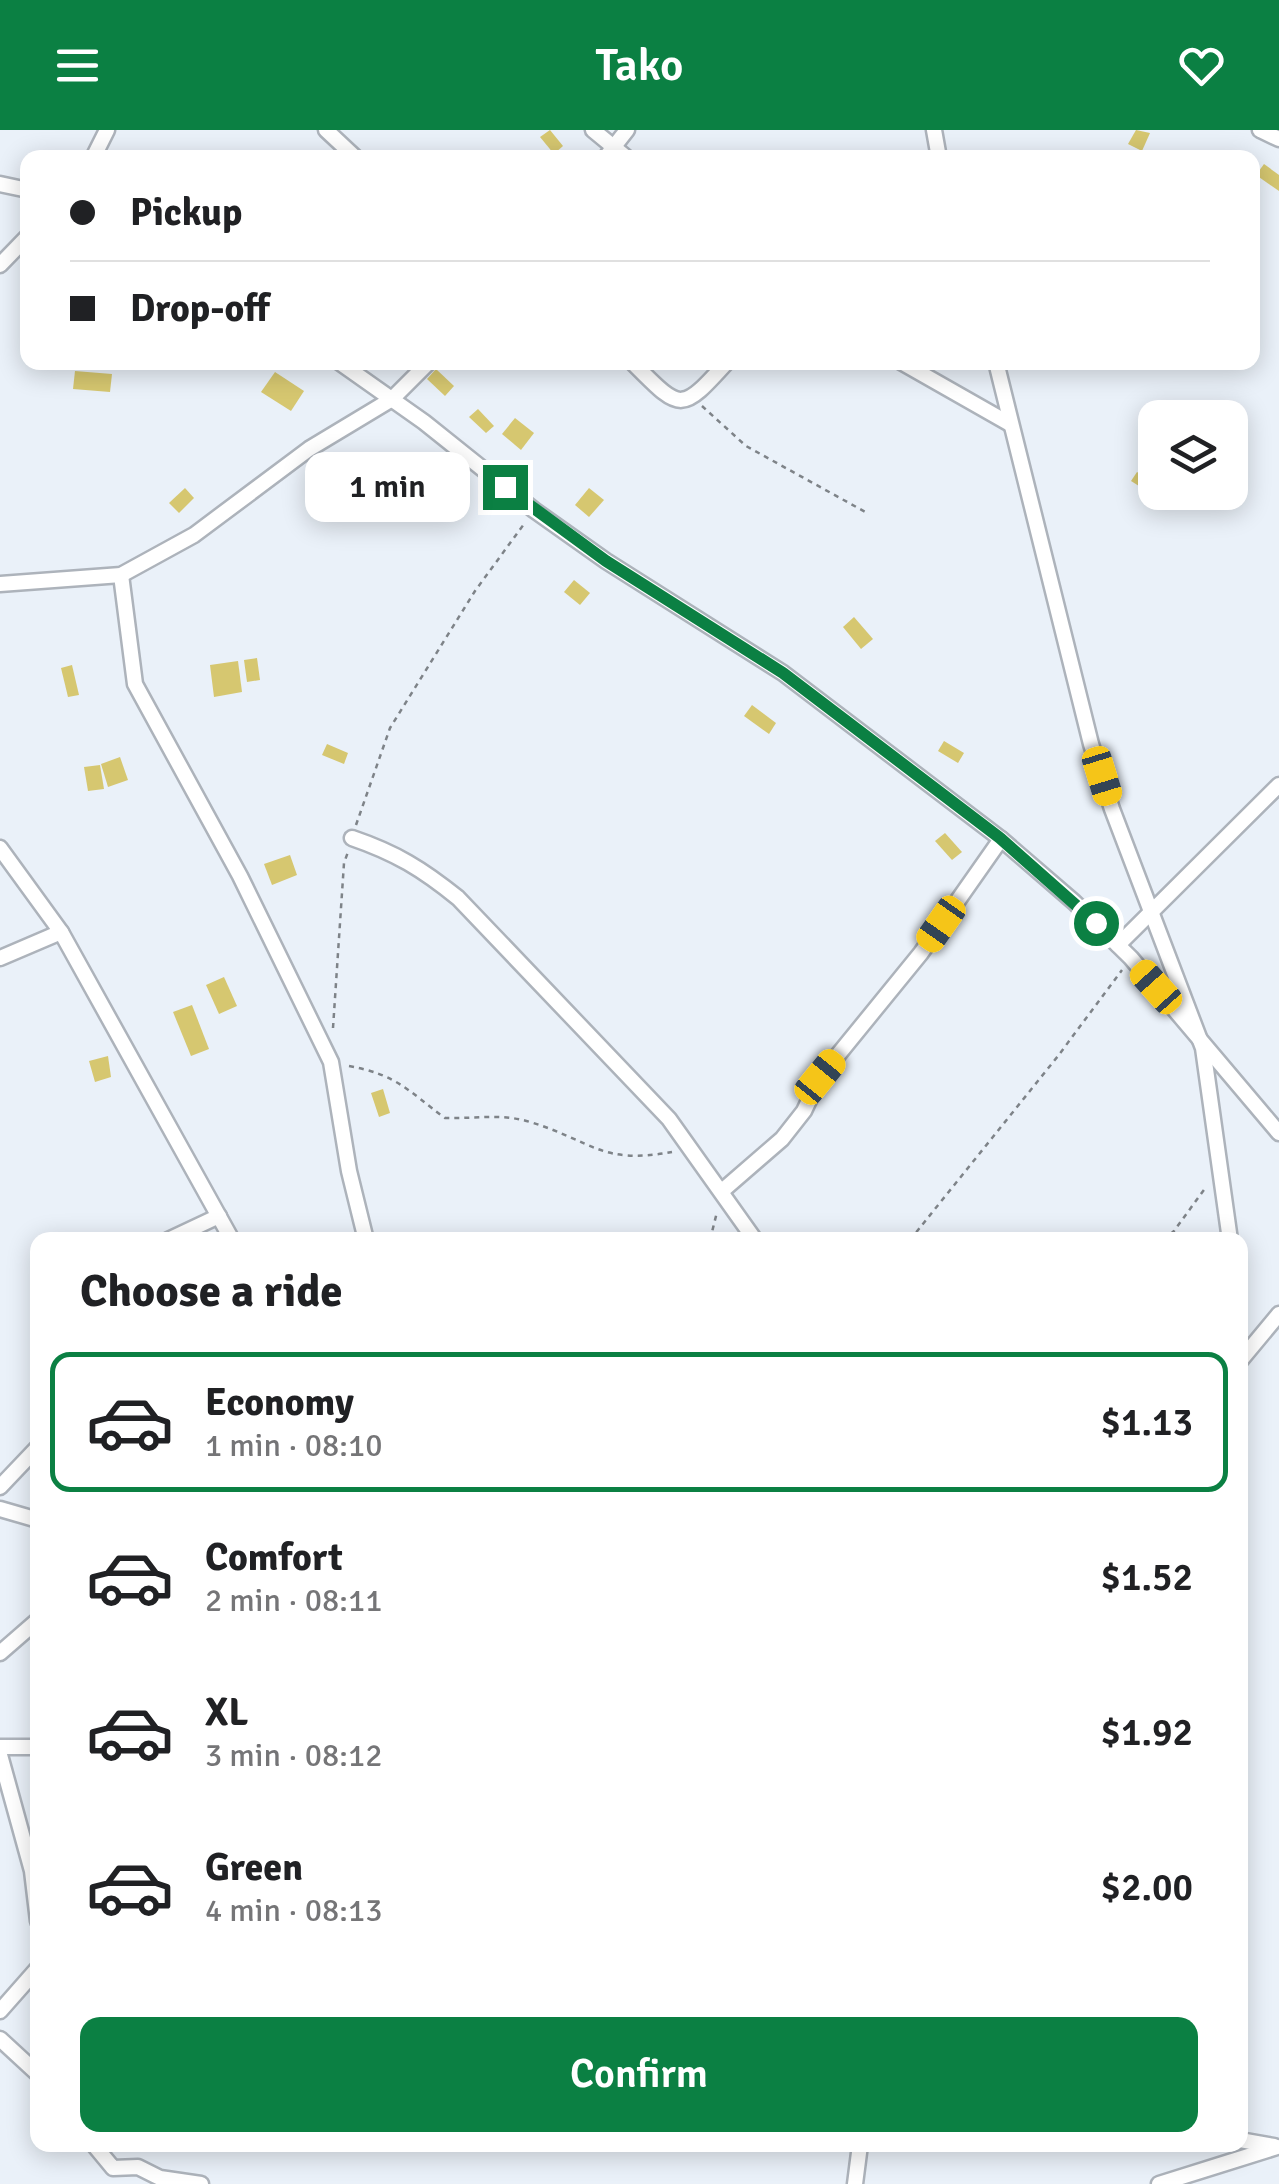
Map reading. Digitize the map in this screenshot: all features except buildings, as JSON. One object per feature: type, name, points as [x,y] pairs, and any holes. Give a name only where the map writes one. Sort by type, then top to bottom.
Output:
[{"type":"street","points":[[326,130],[347,150]]},
{"type":"street","points":[[611,150],[626,130]]},
{"type":"street","points":[[1260,130],[1279,140]]},
{"type":"street","points":[[0,265],[20,244]]},
{"type":"street","points":[[350,370],[606,561],[783,673],[1000,838],[1131,958],[1279,1132]]},
{"type":"street","points":[[0,584],[121,576],[194,535],[309,449],[392,399],[421,370]]},
{"type":"street","points":[[640,370],[666,396],[680,400],[694,398],[720,370]]},
{"type":"street","points":[[915,370],[1010,424]]},
{"type":"street","points":[[998,370],[1091,744],[1204,1048],[1229,1232]]},
{"type":"street","points":[[121,576],[136,684],[240,876],[331,1062],[349,1172],[364,1232]]},
{"type":"street","points":[[1118,945],[1279,785]]},
{"type":"street","points":[[352,838],[392,852],[458,898],[636,1082],[694,1150],[749,1232]]},
{"type":"street","points":[[722,1191],[782,1139],[804,1112],[820,1077],[921,953],[1000,838]]},
{"type":"street","points":[[0,848],[61,932],[228,1232]]},
{"type":"street","points":[[0,958],[61,932]]},
{"type":"street","points":[[185,1232],[220,1216]]},
{"type":"street","points":[[1248,1351],[1279,1314]]},
{"type":"street","points":[[0,1487],[30,1455]]},
{"type":"street","points":[[0,1509],[30,1518]]},
{"type":"street","points":[[0,1653],[30,1627]]},
{"type":"street","points":[[30,1748],[0,1751],[30,1864]]},
{"type":"street","points":[[0,2011],[30,1977]]},
{"type":"street","points":[[0,2040],[30,2067]]},
{"type":"street","points":[[1248,2141],[1278,2147]]},
{"type":"street","points":[[1159,2184],[1278,2147]]},
{"type":"street","points":[[100,2152],[113,2168],[138,2168],[160,2181],[200,2184]]},
{"type":"street","points":[[855,2184],[859,2152]]},
{"type":"path","points":[[694,398],[746,446],[869,514]]},
{"type":"path","points":[[333,1028],[344,863],[390,728],[475,590],[534,510]]},
{"type":"path","points":[[916,1232],[1131,958]]},
{"type":"path","points":[[331,1062],[375,1070],[412,1089],[445,1118],[494,1116],[528,1121],[600,1153],[637,1158],[694,1150]]},
{"type":"path","points":[[1173,1232],[1220,1166]]},
{"type":"path","points":[[712,1232],[722,1191]]},
{"type":"route","points":[[505,487],[606,561],[783,673],[930,782],[1096,923]]}]
